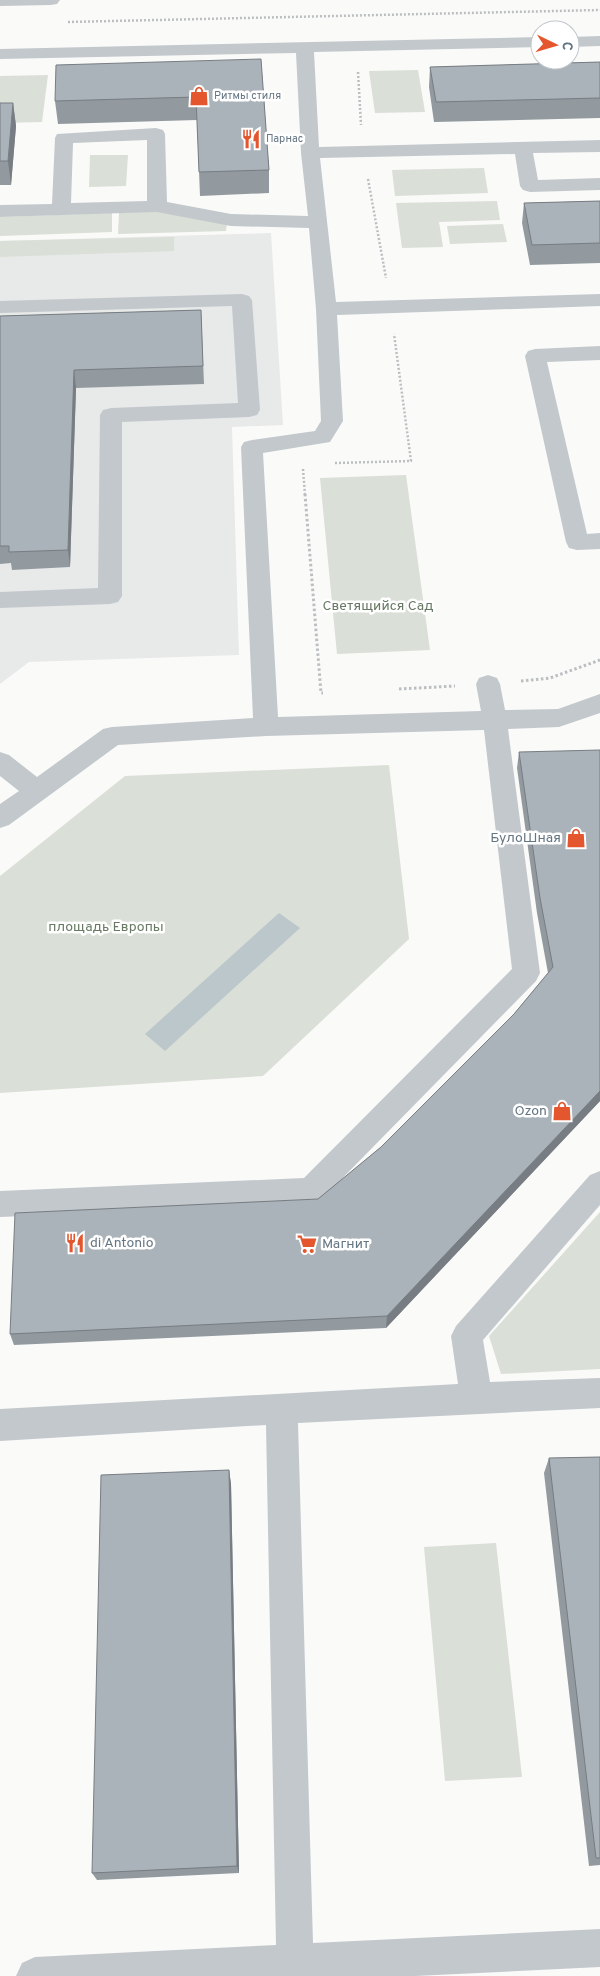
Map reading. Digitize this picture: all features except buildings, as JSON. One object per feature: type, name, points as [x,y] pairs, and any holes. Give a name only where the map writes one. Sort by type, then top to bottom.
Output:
[{"type":"street","points":[[0,1],[51,0]]},
{"type":"street","points":[[580,42],[600,41]]},
{"type":"street","points":[[0,54],[530,42]]},
{"type":"street","points":[[252,447],[322,437],[332,421],[326,309],[310,153],[305,47]]},
{"type":"street","points":[[61,210],[64,138],[147,134],[156,134],[157,206]]},
{"type":"street","points":[[310,153],[600,146]]},
{"type":"street","points":[[524,148],[530,186],[600,184]]},
{"type":"street","points":[[0,212],[157,206],[232,220],[318,222]]},
{"type":"street","points":[[0,307],[242,300],[252,447],[266,727]]},
{"type":"street","points":[[326,309],[600,300]]},
{"type":"street","points":[[600,353],[535,356],[577,542],[600,541]]},
{"type":"street","points":[[0,600],[110,596],[111,415],[249,410]]},
{"type":"street","points":[[0,1204],[311,1191],[526,973],[495,720],[488,684]]},
{"type":"street","points":[[0,818],[112,736],[266,727],[558,718],[600,703]]},
{"type":"street","points":[[0,762],[37,791]]},
{"type":"street","points":[[476,1398],[468,1336],[600,1184]]},
{"type":"street","points":[[0,1425],[476,1398],[600,1393]]},
{"type":"street","points":[[282,1410],[296,1962]]},
{"type":"street","points":[[34,1976],[296,1962],[445,1966],[600,1948]]},
{"type":"path","points":[[59,22],[600,10]]},
{"type":"path","points":[[302,440],[321,693],[331,692]]},
{"type":"path","points":[[390,689],[488,684],[550,678],[600,660]]},
{"type":"shaded area","points":[[271,233],[283,425],[232,427],[239,655],[29,662],[0,684],[0,241]]},
{"type":"shaded area","points":[[279,913],[300,928],[165,1051],[145,1034]]},
{"type":"green space","points":[[418,70],[425,112],[375,113],[369,71]]},
{"type":"green space","points":[[48,75],[42,122],[0,123],[0,76]]},
{"type":"green space","points":[[90,155],[128,155],[126,186],[89,187]]},
{"type":"green space","points":[[484,168],[488,193],[395,196],[392,170]]},
{"type":"green space","points":[[497,201],[500,220],[439,222],[443,247],[402,248],[396,203]]},
{"type":"green space","points":[[160,210],[227,224],[226,231],[118,234],[119,213]]},
{"type":"green space","points":[[112,213],[112,232],[0,236],[0,217]]},
{"type":"green space","points":[[503,224],[507,242],[450,244],[447,226]]},
{"type":"green space","points":[[174,237],[174,251],[0,257],[0,241]]},
{"type":"green space","name":"Светящийся Сад","points":[[406,475],[430,650],[337,654],[320,478]]},
{"type":"green space","name":"площадь Европы","points":[[389,765],[409,939],[263,1076],[0,1093],[0,876],[125,776]]},
{"type":"green space","points":[[600,1212],[600,1369],[501,1374],[489,1336]]},
{"type":"green space","points":[[496,1543],[522,1777],[445,1781],[424,1547]]},
{"type":"place","name":"Ритмы стиля","points":[[199,96]]},
{"type":"place","name":"Парнас","points":[[251,139]]},
{"type":"place","name":"БулоШная","points":[[576,838]]},
{"type":"place","name":"Ozon","points":[[562,1111]]},
{"type":"place","name":"di Antonio","points":[[75,1243]]},
{"type":"place","name":"Магнит","points":[[307,1244]]}]
